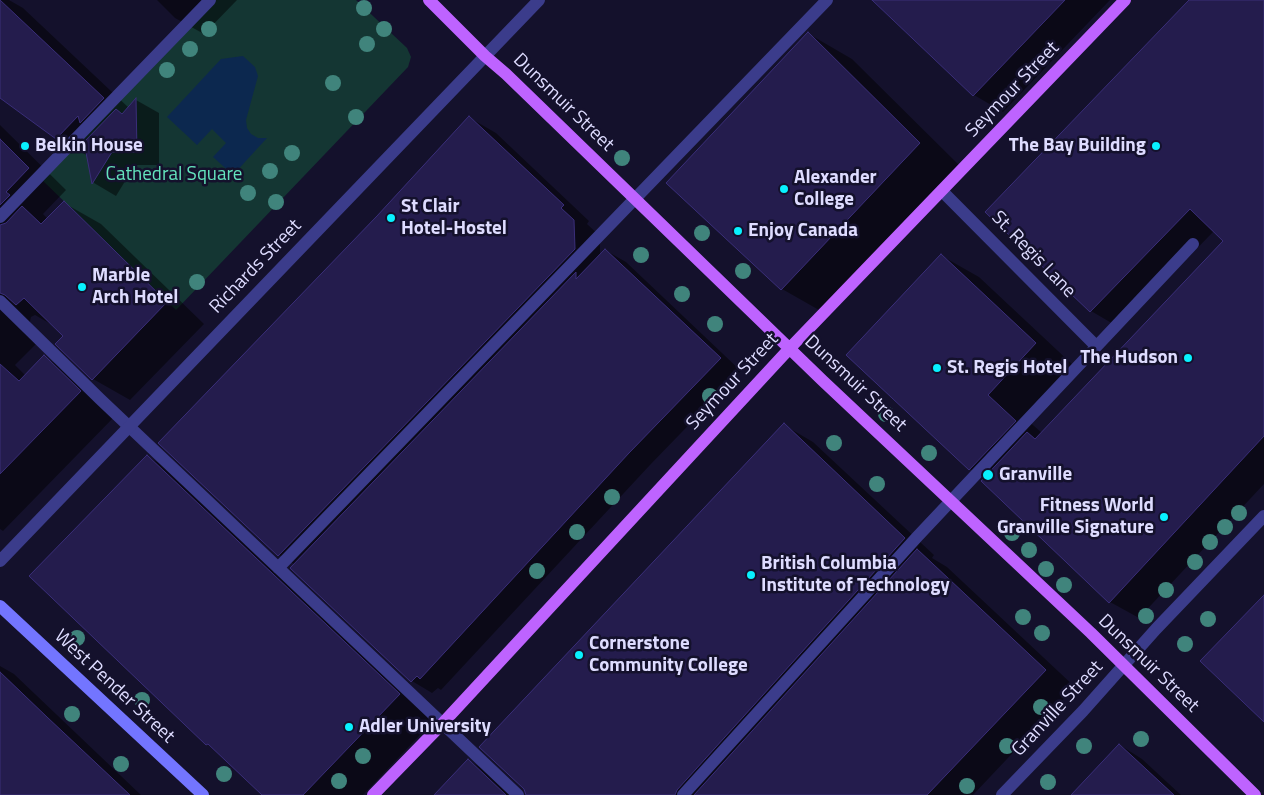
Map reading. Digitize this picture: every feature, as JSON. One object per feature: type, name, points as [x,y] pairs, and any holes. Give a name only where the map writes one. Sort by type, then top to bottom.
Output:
[{"type":"main road","name":"Dunsmuir Street","points":[[429,0],[485,56],[1124,666],[1254,795]]},
{"type":"main road","name":"Seymour Street","points":[[372,795],[442,724],[790,348],[1125,0]]},
{"type":"main road","name":"West Pender Street","points":[[0,606],[203,795]]},
{"type":"street","points":[[0,217],[210,0]]},
{"type":"street","name":"Richards Street","points":[[0,561],[539,0]]},
{"type":"street","points":[[278,568],[827,0]]},
{"type":"street","name":"St. Regis Lane","points":[[942,191],[1096,346]]},
{"type":"street","points":[[683,795],[952,501],[1193,244]]},
{"type":"street","points":[[0,301],[518,795]]},
{"type":"street","name":"Granville Street","points":[[1002,795],[1083,711],[1156,629],[1264,516]]},
{"type":"green space","name":"Cathedral Square","points":[[210,0],[356,0],[407,48],[411,57],[408,67],[176,310],[39,177]]},
{"type":"water","points":[[243,56],[255,67],[258,76],[246,120],[247,128],[251,134],[258,138],[267,138],[233,175],[213,157],[226,143],[212,129],[197,145],[167,117],[221,59]]},
{"type":"building","name":"Belkin House","points":[[0,0],[104,98],[80,123],[78,116],[56,139],[0,98]]},
{"type":"building","points":[[872,0],[1065,0],[973,96]]},
{"type":"building","points":[[1189,0],[1264,0],[1264,436],[1109,603],[981,481],[1027,432],[1035,439],[1223,241],[1190,209],[1090,312],[985,212]]},
{"type":"building","points":[[808,32],[920,143],[781,290],[666,183]]},
{"type":"building","points":[[136,98],[137,152],[112,152],[92,184],[84,142],[116,109],[122,114]]},
{"type":"building","points":[[469,116],[564,205],[561,208],[574,220],[575,249],[278,556],[158,443],[377,216]]},
{"type":"building","points":[[0,139],[29,168],[6,192],[10,195],[0,205]]},
{"type":"building","name":"Marble Arch Hotel","points":[[64,201],[167,302],[92,380],[55,344],[63,336],[24,298],[16,305],[0,293],[0,225],[6,223],[22,206],[41,224]]},
{"type":"building","points":[[605,249],[721,358],[629,453],[420,679],[417,676],[411,682],[290,568],[576,272],[576,279]]},
{"type":"building","name":"St. Regis Hotel","points":[[941,254],[1036,343],[988,395],[1016,421],[969,470],[846,355]]},
{"type":"building","points":[[44,355],[81,391],[0,474],[0,364],[19,381]]},
{"type":"building","points":[[784,423],[905,538],[677,790],[675,795],[526,795],[524,789],[479,747]]},
{"type":"building","points":[[147,455],[400,694],[303,795],[262,795],[208,744],[206,745],[29,576]]},
{"type":"building","points":[[917,549],[1046,670],[927,795],[694,795]]},
{"type":"building","points":[[1264,595],[1264,722],[1200,661]]},
{"type":"building","points":[[0,672],[47,717],[130,795],[0,795]]},
{"type":"building","points":[[1119,744],[1174,795],[1071,795]]},
{"type":"building","points":[[468,759],[506,795],[434,795]]},
{"type":"place","name":"Belkin House","points":[[25,146]]},
{"type":"place","name":"The Bay Building","points":[[1156,146]]},
{"type":"place","name":"Alexander College","points":[[784,189]]},
{"type":"place","name":"St Clair Hotel-Hostel","points":[[391,218]]},
{"type":"place","name":"Enjoy Canada","points":[[738,231]]},
{"type":"place","name":"Marble Arch Hotel","points":[[82,287]]},
{"type":"place","name":"The Hudson","points":[[1188,358]]},
{"type":"place","name":"St. Regis Hotel","points":[[937,368]]},
{"type":"place","name":"Granville","points":[[988,475]]},
{"type":"place","name":"Fitness World Granville Signature","points":[[1164,517]]},
{"type":"place","name":"British Columbia Institute of Technology","points":[[751,575]]},
{"type":"place","name":"Cornerstone Community College","points":[[579,655]]},
{"type":"place","name":"Adler University","points":[[349,727]]}]
